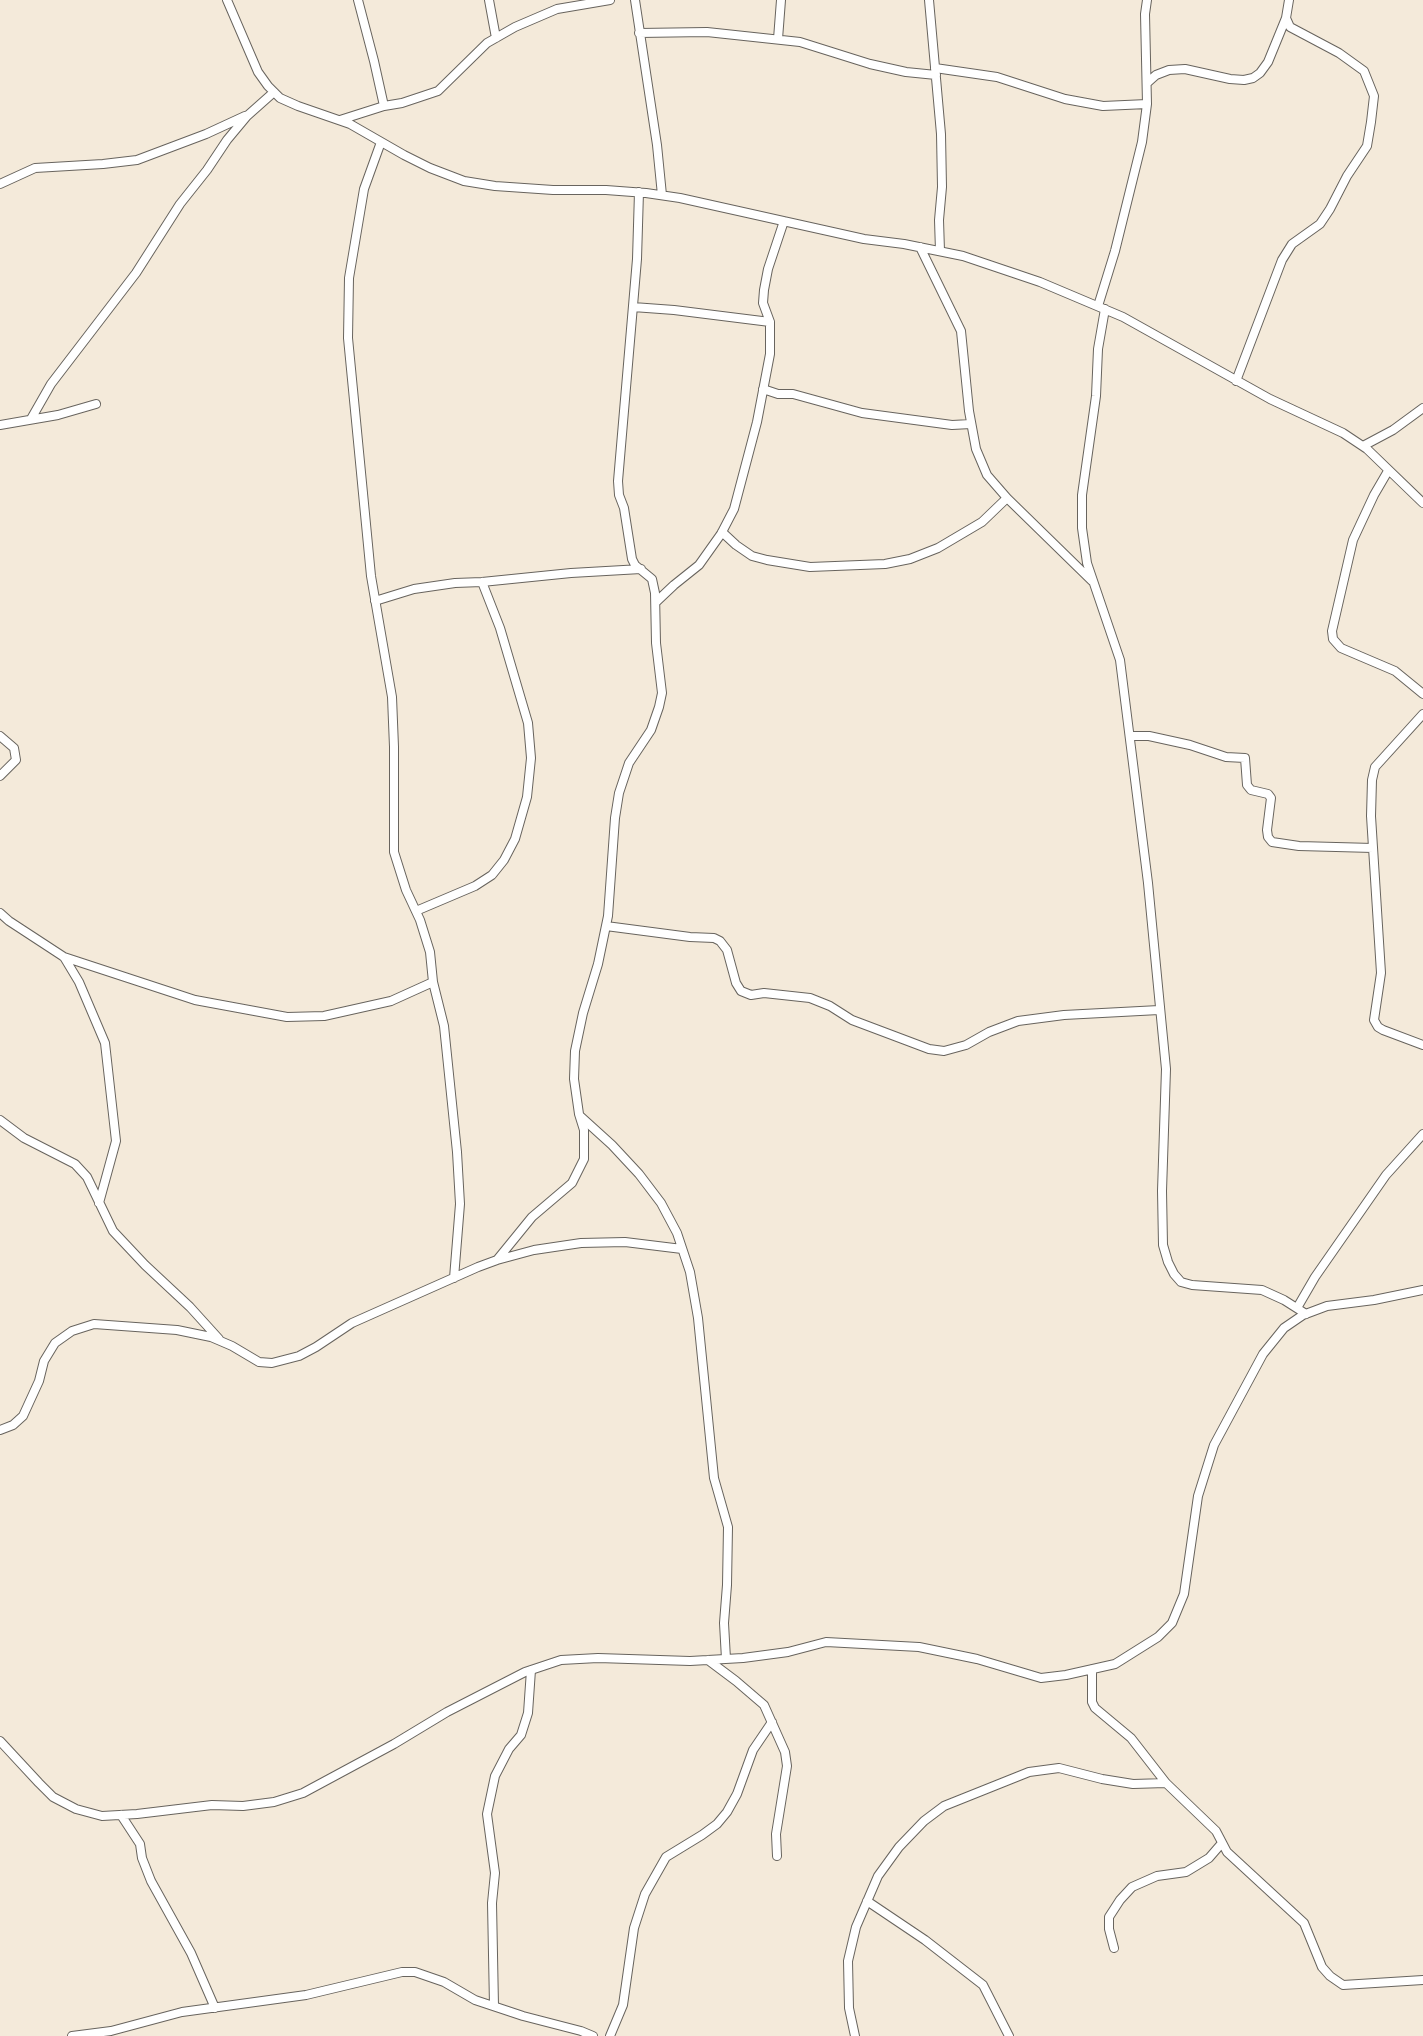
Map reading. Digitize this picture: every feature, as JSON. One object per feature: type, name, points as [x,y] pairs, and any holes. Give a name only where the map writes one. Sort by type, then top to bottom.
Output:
[{"type":"street","points":[[227,0],[258,72],[280,98],[340,120],[404,156],[464,181],[495,186],[553,190],[639,192],[662,195],[864,239],[920,247],[963,256],[1040,282],[1123,317],[1236,381],[1335,429],[1363,446],[1423,503]]},
{"type":"street","points":[[358,0],[384,106]]},
{"type":"street","points":[[489,0],[496,38]]},
{"type":"street","points":[[340,120],[384,106],[402,103],[438,90],[487,43],[515,27],[557,10],[610,0]]},
{"type":"street","points":[[635,0],[657,145],[662,195]]},
{"type":"street","points":[[778,39],[781,0]]},
{"type":"street","points":[[930,0],[941,134],[940,251]]},
{"type":"street","points":[[1147,0],[1144,14],[1147,104],[1142,142],[1102,308],[1096,396],[1082,495],[1082,528],[1087,563],[1120,660],[1148,883],[1166,1069],[1162,1191],[1163,1245],[1174,1274],[1182,1282],[1192,1285],[1262,1290],[1306,1314]]},
{"type":"street","points":[[1147,83],[1156,75],[1186,69],[1230,79],[1244,80],[1253,78],[1260,73],[1268,62],[1286,18],[1290,0]]},
{"type":"street","points":[[1236,381],[1282,260],[1292,244],[1320,224],[1330,209],[1347,176],[1367,146],[1371,122],[1374,96],[1364,71],[1339,53],[1290,27],[1286,18]]},
{"type":"street","points":[[639,33],[707,32],[800,42],[870,64],[906,72],[936,72],[997,77],[1065,99],[1103,106],[1147,104]]},
{"type":"street","points":[[31,420],[51,384],[136,273],[180,204],[207,170],[227,140],[250,113],[274,92]]},
{"type":"street","points":[[0,184],[35,168],[138,160],[206,134],[250,113]]},
{"type":"street","points":[[381,142],[364,189],[348,278],[348,338],[375,601],[386,652],[392,697],[394,852],[406,890],[416,911],[430,952],[433,982],[444,1026],[457,1152],[460,1204],[454,1278]]},
{"type":"street","points":[[497,1260],[532,1217],[572,1184],[584,1159],[584,1130],[579,1114],[574,1079],[575,1051],[583,1013],[598,964],[608,916],[615,818],[619,793],[630,763],[651,730],[660,707],[662,693],[656,643],[656,602],[652,579],[632,559],[618,481],[637,260],[639,192]]},
{"type":"street","points":[[656,602],[699,565],[722,532],[734,509],[746,468],[770,354],[770,322],[763,303],[764,290],[768,269],[784,221]]},
{"type":"street","points":[[920,247],[961,331],[971,424],[976,449],[987,474],[1007,498],[1094,583]]},
{"type":"street","points":[[633,307],[770,322]]},
{"type":"street","points":[[763,389],[778,394],[800,396],[862,413],[952,426],[971,424]]},
{"type":"street","points":[[0,425],[58,415],[96,404]]},
{"type":"street","points":[[1363,446],[1393,430],[1423,408]]},
{"type":"street","points":[[1388,471],[1374,495],[1353,540],[1332,630],[1333,639],[1341,648],[1395,671],[1423,694]]},
{"type":"street","points":[[722,532],[752,556],[767,560],[810,567],[885,564],[910,559],[938,548],[982,522],[1007,498]]},
{"type":"street","points":[[375,601],[414,589],[455,583],[641,569]]},
{"type":"street","points":[[416,911],[476,886],[492,875],[504,860],[515,838],[527,797],[531,758],[528,724],[500,628],[482,582]]},
{"type":"street","points":[[1423,714],[1375,767],[1372,780],[1381,973],[1374,1020],[1383,1030],[1423,1045]]},
{"type":"street","points":[[0,736],[14,748],[16,760],[0,776]]},
{"type":"street","points":[[1130,736],[1148,736],[1190,745],[1226,757],[1245,758],[1247,785],[1251,790],[1268,794],[1271,798],[1267,830],[1268,837],[1272,842],[1299,846],[1374,848]]},
{"type":"street","points":[[0,913],[64,957],[195,1000],[287,1018],[324,1016],[391,1002],[433,982]]},
{"type":"street","points":[[606,926],[690,937],[714,938],[720,941],[727,950],[736,983],[741,991],[751,995],[774,994],[810,998],[830,1006],[852,1020],[929,1048],[944,1051],[966,1045],[989,1032],[1018,1021],[1064,1015],[1159,1010]]},
{"type":"street","points":[[64,957],[79,982],[105,1043],[116,1142],[99,1203]]},
{"type":"street","points":[[579,1114],[639,1174],[661,1203],[677,1233],[690,1272],[698,1318],[714,1478],[728,1527],[724,1623],[726,1659]]},
{"type":"street","points":[[0,1120],[24,1138],[75,1164],[87,1177],[113,1231],[145,1265],[190,1307],[221,1341]]},
{"type":"street","points":[[1297,1308],[1315,1277],[1386,1175],[1423,1134]]},
{"type":"street","points":[[0,1430],[13,1425],[23,1416],[39,1381],[44,1361],[55,1343],[72,1331],[94,1324],[177,1330],[211,1337],[260,1362],[272,1363],[298,1356],[316,1347],[352,1323],[497,1260],[534,1250],[581,1243],[624,1242],[682,1248]]},
{"type":"street","points":[[0,1741],[39,1784],[54,1797],[76,1809],[102,1816],[121,1815],[212,1805],[243,1806],[274,1802],[303,1793],[394,1744],[447,1712],[531,1670],[561,1660],[598,1658],[726,1659],[788,1652],[826,1642],[835,1642],[920,1647],[977,1659],[1041,1678],[1066,1675],[1115,1664],[1158,1637],[1172,1623],[1184,1594],[1198,1496],[1214,1445],[1263,1354],[1284,1328],[1306,1314],[1327,1306],[1374,1300],[1423,1290]]},
{"type":"street","points":[[708,1660],[736,1681],[764,1706],[785,1752],[787,1766],[776,1834],[777,1856]]},
{"type":"street","points":[[1092,1669],[1092,1702],[1095,1708],[1131,1738],[1166,1783],[1216,1831],[1227,1852],[1304,1923],[1322,1967],[1330,1976],[1343,1985],[1423,1980]]},
{"type":"street","points":[[494,2006],[492,1903],[495,1873],[487,1814],[495,1776],[509,1749],[520,1735],[525,1720],[531,1670]]},
{"type":"street","points":[[610,2036],[623,2005],[634,1928],[645,1894],[666,1856],[702,1835],[717,1824],[727,1812],[738,1794],[753,1750],[772,1722]]},
{"type":"street","points":[[855,2036],[849,2008],[848,1961],[856,1927],[878,1876],[899,1848],[924,1821],[944,1806],[1029,1772],[1059,1768],[1102,1779],[1133,1784],[1166,1783]]},
{"type":"street","points":[[121,1815],[140,1844],[142,1858],[151,1881],[191,1953],[215,2008]]},
{"type":"street","points":[[1114,1948],[1109,1929],[1109,1917],[1120,1900],[1132,1887],[1157,1876],[1186,1872],[1209,1858],[1222,1843]]},
{"type":"street","points":[[868,1900],[983,1984],[1009,2036]]},
{"type":"street","points":[[72,2036],[112,2031],[182,2012],[306,1995],[402,1972],[415,1972],[444,1982],[475,2000],[593,2036]]}]
